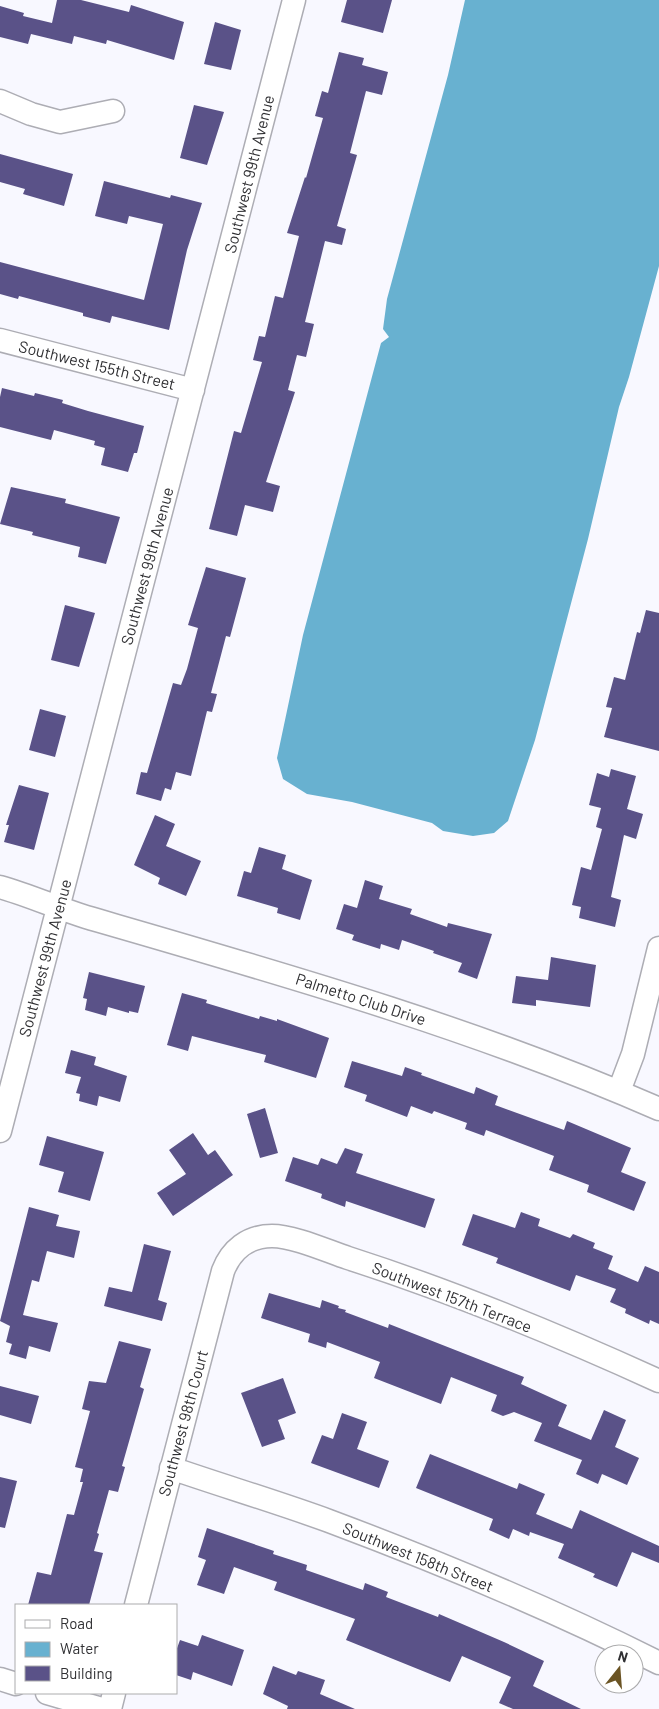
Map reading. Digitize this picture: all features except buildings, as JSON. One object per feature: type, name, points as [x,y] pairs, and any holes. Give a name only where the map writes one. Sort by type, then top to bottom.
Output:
[{"type":"street","name":"Southwest 99th Avenue","points":[[0,1129],[294,0]]},
{"type":"street","points":[[0,101],[31,114],[60,122],[113,111]]},
{"type":"street","name":"Southwest 155th Street","points":[[0,340],[193,390]]},
{"type":"street","name":"Palmetto Club Drive","points":[[0,887],[58,907],[335,989],[504,1048],[619,1091],[659,1109]]},
{"type":"street","points":[[619,1091],[633,1054],[659,948]]},
{"type":"street","name":"Southwest 157th Terrace","points":[[241,1246],[256,1238],[276,1236],[329,1252],[492,1311],[607,1357],[659,1381]]},
{"type":"street","name":"Southwest 98th Court","points":[[136,1604],[223,1271],[230,1258],[241,1246]]},
{"type":"street","name":"Southwest 158th Street","points":[[171,1468],[328,1521],[453,1570],[546,1609],[659,1663]]},
{"type":"street","points":[[0,1679],[15,1684]]},
{"type":"street","points":[[50,1694],[102,1709]]},
{"type":"street","points":[[110,1709],[114,1694]]},
{"type":"water","points":[[465,0],[659,0],[659,266],[619,407],[588,539],[535,740],[508,821],[494,833],[473,836],[443,831],[432,823],[352,802],[307,794],[283,779],[277,758],[303,635],[381,343],[389,337],[383,329],[387,299],[448,75]]}]
